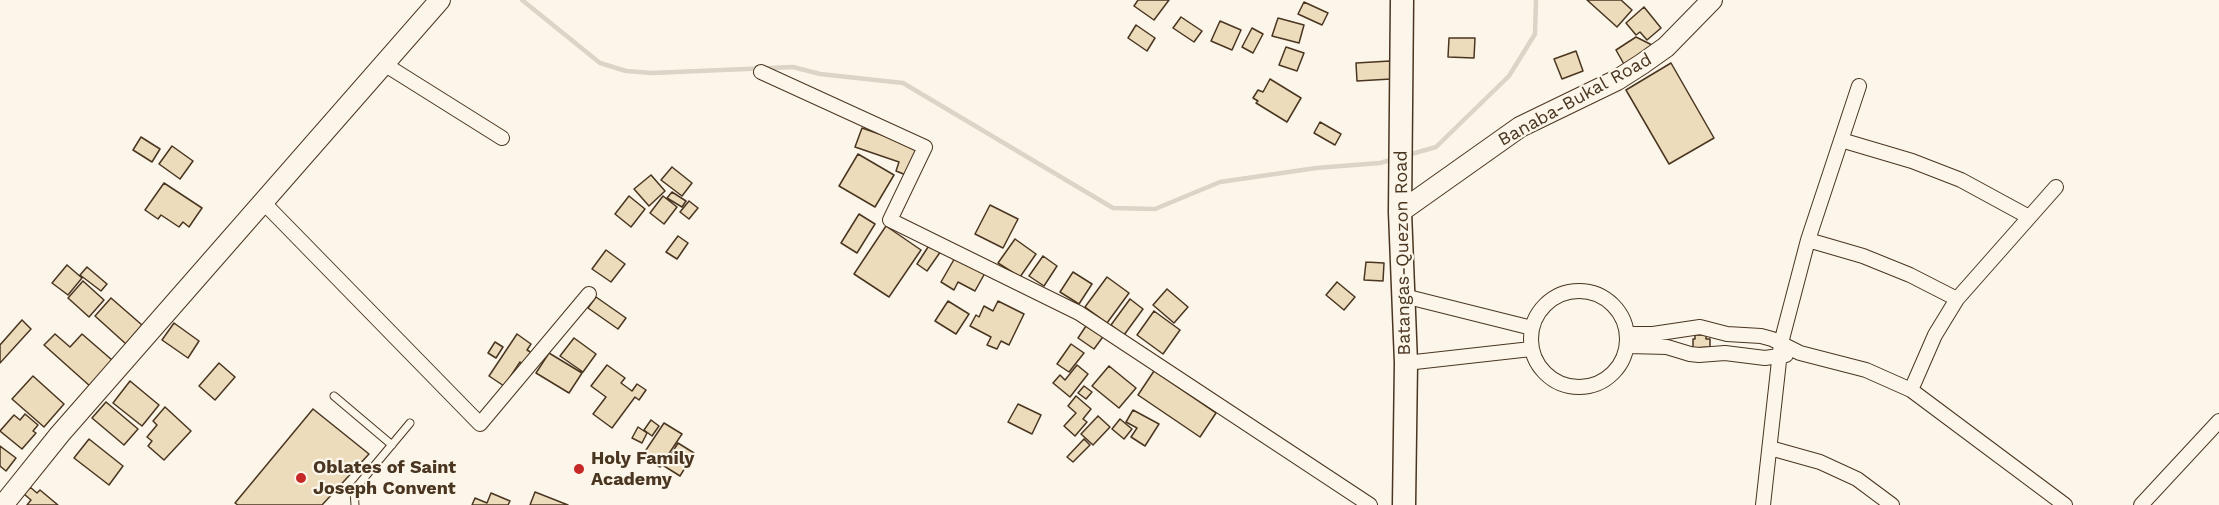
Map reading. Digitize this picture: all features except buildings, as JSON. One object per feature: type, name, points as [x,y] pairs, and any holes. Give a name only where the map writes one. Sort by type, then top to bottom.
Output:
[{"type":"main road","name":"Batangas-Quezon Road","points":[[1402,0],[1401,212],[1406,363],[1404,505]]},
{"type":"street","points":[[3,502],[440,0]]},
{"type":"street","name":"Banaba-Bukal Road","points":[[1401,212],[1520,127],[1617,80],[1642,64],[1666,47],[1712,0]]},
{"type":"street","points":[[384,64],[502,138]]},
{"type":"street","points":[[760,72],[925,147],[890,220],[1079,313],[1370,505]]},
{"type":"street","points":[[1763,505],[1780,350],[1808,240],[1858,86]]},
{"type":"street","points":[[1841,140],[1912,161],[1961,180],[2029,217]]},
{"type":"street","points":[[1911,390],[1935,335],[1957,299],[2056,187]]},
{"type":"street","points":[[263,202],[480,424],[588,294]]},
{"type":"street","points":[[1808,240],[1872,259],[1910,274],[1957,299]]},
{"type":"street","points":[[1585,290],[1610,301],[1620,311],[1626,324],[1627,340],[1618,368],[1607,379],[1593,386],[1577,387],[1561,384],[1547,376],[1537,364],[1532,349],[1532,327],[1537,315],[1557,295],[1585,290]]},
{"type":"street","points":[[1404,296],[1532,327]]},
{"type":"street","points":[[1627,340],[1700,327],[1727,334],[1761,336],[1780,350],[1866,370],[1911,390],[2064,505]]},
{"type":"street","points":[[1725,353],[1727,334]]},
{"type":"street","points":[[1627,340],[1667,347],[1690,354],[1725,353],[1765,358],[1780,350]]},
{"type":"street","points":[[1406,363],[1532,349]]},
{"type":"street","points":[[2141,505],[2219,421]]},
{"type":"street","points":[[1770,448],[1820,462],[1857,479],[1892,505]]},
{"type":"lane","points":[[334,396],[392,445]]},
{"type":"lane","points":[[355,505],[354,490],[410,423]]},
{"type":"waterway","points":[[522,0],[600,63],[626,71],[652,73],[793,67],[820,74],[903,83],[1113,208],[1155,209],[1220,182],[1316,168],[1380,163],[1394,159]]},
{"type":"waterway","points":[[1408,155],[1436,147],[1509,76],[1535,34],[1536,0]]},
{"type":"place","name":"Holy Family Academy","points":[[579,469]]},
{"type":"place","name":"Oblates of Saint Joseph Convent","points":[[301,478]]}]
